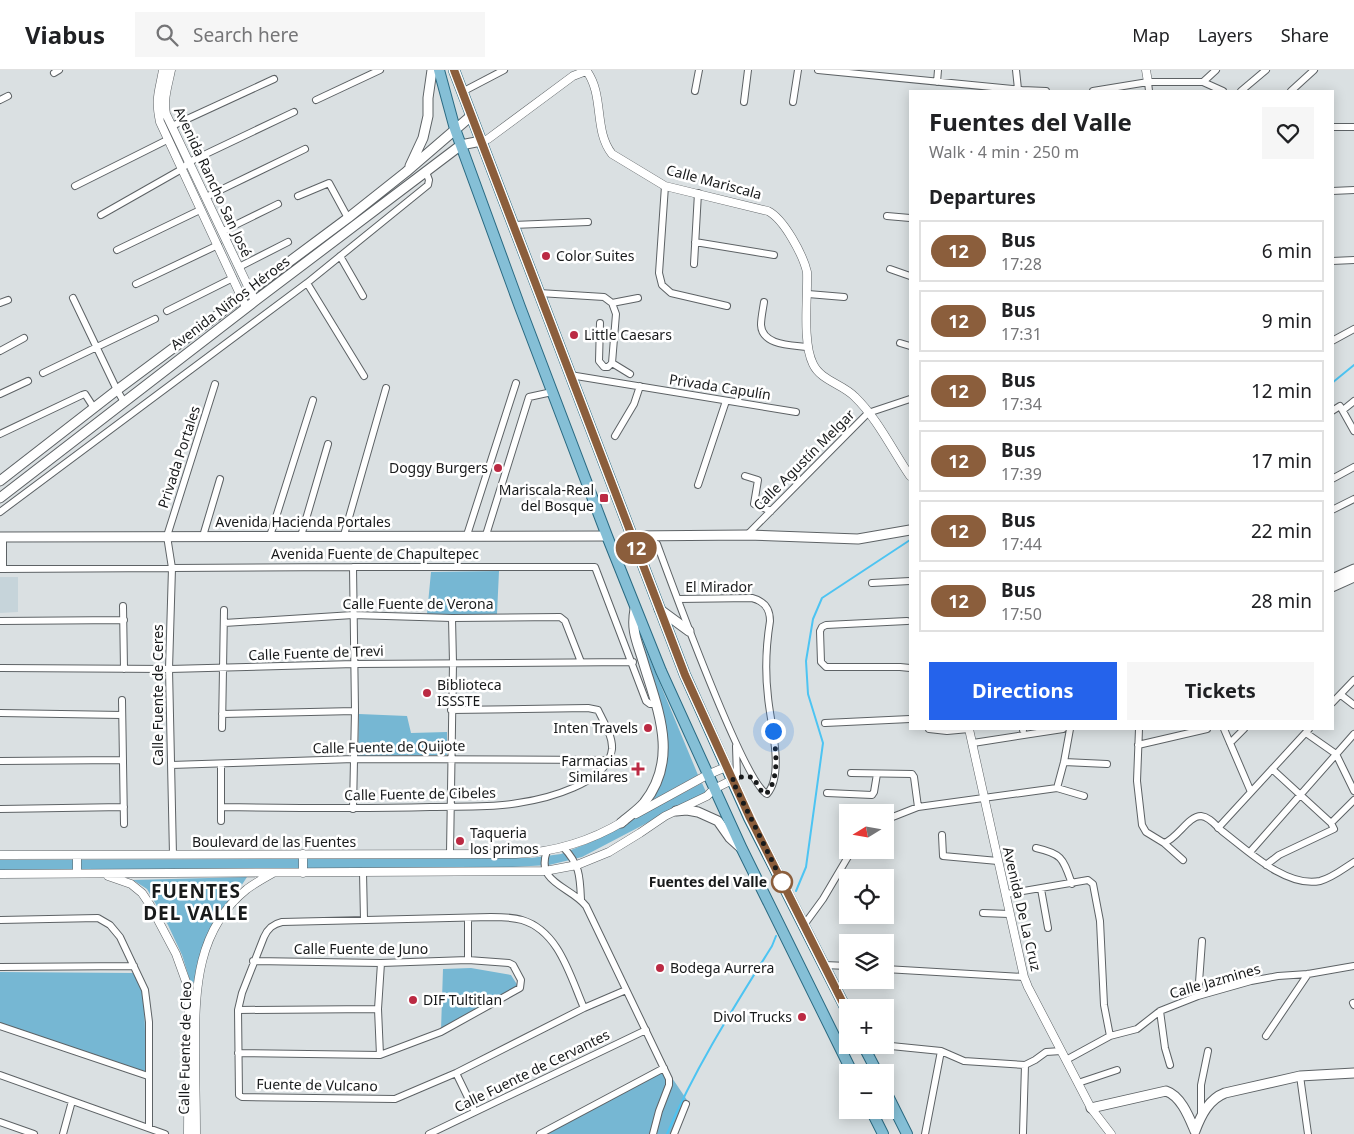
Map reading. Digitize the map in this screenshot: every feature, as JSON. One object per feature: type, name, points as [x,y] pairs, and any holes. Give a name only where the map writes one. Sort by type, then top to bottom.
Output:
[{"type":"main road","points":[[406,172],[423,138],[428,116],[428,98],[432,70]]},
{"type":"main road","points":[[440,70],[455,129],[552,392],[636,609],[707,775],[848,1064]]},
{"type":"main road","points":[[454,70],[685,675],[726,767],[734,779],[841,999]]},
{"type":"main road","name":"Avenida Niños Héroes","points":[[0,481],[117,390],[348,218],[406,172],[471,116]]},
{"type":"main road","name":"Avenida Niños Héroes","points":[[0,498],[246,307],[461,145],[481,141]]},
{"type":"main road","points":[[631,536],[747,534],[858,539],[909,530]]},
{"type":"main road","name":"Avenida Hacienda Portales","points":[[1,537],[607,536]]},
{"type":"main road","points":[[1334,578],[1354,569]]},
{"type":"main road","points":[[1334,586],[1354,577]]},
{"type":"main road","points":[[659,608],[689,631]]},
{"type":"main road","points":[[621,823],[643,804],[654,786],[663,757],[664,732],[634,638],[633,622],[636,609]]},
{"type":"main road","points":[[676,812],[687,810],[698,812],[718,821],[730,838],[742,849]]},
{"type":"main road","points":[[1196,1132],[1201,1114],[1218,1096],[1300,1076],[1354,1073]]},
{"type":"main road","points":[[1091,1108],[1166,1091],[1173,1095],[1181,1104],[1196,1132]]},
{"type":"main road","points":[[894,1108],[907,1134]]},
{"type":"main road","points":[[876,1119],[883,1134]]},
{"type":"street","name":"Avenida Rancho San José","points":[[163,70],[157,94],[160,122],[246,307]]},
{"type":"street","name":"Avenida Rancho San José","points":[[171,70],[164,105],[166,114],[255,301]]},
{"type":"street","points":[[316,100],[380,70]]},
{"type":"street","points":[[462,92],[504,70]]},
{"type":"street","points":[[481,141],[488,139],[573,73],[586,70]]},
{"type":"street","name":"Calle Mariscala","points":[[586,70],[591,77],[597,94],[603,136],[606,146],[612,154],[665,186],[768,211],[780,220],[805,262],[808,294],[807,347],[813,365],[822,375],[849,392],[868,413],[909,474]]},
{"type":"street","points":[[695,91],[699,70]]},
{"type":"street","points":[[744,102],[748,70]]},
{"type":"street","points":[[793,102],[798,70]]},
{"type":"street","points":[[818,70],[990,89],[1021,90],[1016,70]]},
{"type":"street","points":[[937,82],[938,70]]},
{"type":"street","points":[[1146,70],[1150,90]]},
{"type":"street","points":[[1203,82],[1216,70]]},
{"type":"street","points":[[1242,90],[1266,70]]},
{"type":"street","points":[[1292,90],[1314,70]]},
{"type":"street","points":[[172,126],[274,79]]},
{"type":"street","points":[[1099,90],[1148,82],[1203,82],[1221,90]]},
{"type":"street","points":[[0,100],[8,96]]},
{"type":"street","points":[[101,215],[182,169],[189,162],[294,112]]},
{"type":"street","points":[[1334,127],[1354,126]]},
{"type":"street","points":[[75,186],[167,140]]},
{"type":"street","points":[[206,197],[305,149]]},
{"type":"street","points":[[0,512],[307,283],[428,185],[429,180],[426,172]]},
{"type":"street","points":[[298,196],[329,183],[348,218]]},
{"type":"street","points":[[665,186],[660,273],[662,285],[671,293],[727,306]]},
{"type":"street","points":[[1334,191],[1354,190]]},
{"type":"street","points":[[694,264],[698,193]]},
{"type":"street","points":[[223,231],[278,204]]},
{"type":"street","points":[[117,250],[200,210]]},
{"type":"street","points":[[887,216],[909,218]]},
{"type":"street","points":[[513,225],[588,222]]},
{"type":"street","points":[[239,267],[288,242]]},
{"type":"street","points":[[695,242],[774,255]]},
{"type":"street","points":[[136,284],[218,245]]},
{"type":"street","points":[[340,256],[363,296]]},
{"type":"street","points":[[1334,261],[1354,260]]},
{"type":"street","points":[[890,269],[909,276]]},
{"type":"street","points":[[167,311],[233,278]]},
{"type":"street","points":[[307,283],[364,376]]},
{"type":"street","points":[[539,293],[604,297],[612,302],[616,314],[612,363]]},
{"type":"street","points":[[808,294],[844,297]]},
{"type":"street","points":[[73,298],[124,402]]},
{"type":"street","points":[[612,302],[638,298]]},
{"type":"street","points":[[0,303],[8,300]]},
{"type":"street","points":[[764,302],[761,326],[763,332],[771,341],[807,347]]},
{"type":"street","points":[[42,373],[156,319]]},
{"type":"street","points":[[600,323],[599,361],[604,367],[612,363]]},
{"type":"street","points":[[1334,340],[1354,329]]},
{"type":"street","points":[[0,351],[24,338]]},
{"type":"street","points":[[900,343],[909,346]]},
{"type":"street","points":[[612,363],[630,374]]},
{"type":"street","name":"Privada Capulín","points":[[570,375],[796,412]]},
{"type":"street","points":[[0,394],[28,381]]},
{"type":"street","points":[[467,535],[516,383]]},
{"type":"street","name":"Privada Portales","points":[[167,536],[215,384]]},
{"type":"street","points":[[615,436],[634,404],[640,386]]},
{"type":"street","points":[[344,535],[386,388]]},
{"type":"street","points":[[486,535],[529,397],[552,392]]},
{"type":"street","points":[[0,434],[85,394],[94,408]]},
{"type":"street","name":"Calle Agustín Melgar","points":[[747,534],[868,413],[909,399]]},
{"type":"street","points":[[270,536],[313,400]]},
{"type":"street","points":[[698,485],[726,401]]},
{"type":"street","points":[[1334,410],[1354,401]]},
{"type":"street","points":[[1342,408],[1354,431]]},
{"type":"street","points":[[300,536],[328,444]]},
{"type":"street","points":[[1334,478],[1354,467]]},
{"type":"street","points":[[745,476],[758,480],[754,504],[770,511]]},
{"type":"street","points":[[204,536],[220,479]]},
{"type":"street","points":[[1334,509],[1354,498]]},
{"type":"street","name":"Calle Fuente de Ceres","points":[[167,536],[172,568],[169,669],[173,855]]},
{"type":"street","points":[[1,537],[1,569]]},
{"type":"street","points":[[657,544],[678,600]]},
{"type":"street","points":[[353,566],[355,711],[353,809]]},
{"type":"street","name":"Avenida Fuente de Chapultepec","points":[[1,569],[353,566],[595,567],[633,662],[646,701],[650,704],[656,704]]},
{"type":"street","points":[[872,583],[909,581]]},
{"type":"street","name":"El Mirador","points":[[752,598],[759,600],[766,606],[770,614],[766,666],[775,748],[774,779],[770,790],[766,794],[762,792],[753,777],[736,742],[689,631],[678,600],[752,598]]},
{"type":"street","points":[[123,606],[124,669]]},
{"type":"street","points":[[222,728],[224,610]]},
{"type":"street","name":"Calle Fuente de Verona","points":[[224,623],[354,615],[452,618],[560,617],[565,621],[581,662]]},
{"type":"street","points":[[450,854],[452,618]]},
{"type":"street","points":[[0,621],[124,620]]},
{"type":"street","points":[[908,621],[822,627],[820,631],[822,662],[826,667],[900,666],[909,668]]},
{"type":"street","name":"Calle Fuente de Trevi","points":[[0,668],[169,669],[354,664],[633,662]]},
{"type":"street","points":[[1334,701],[1354,680]]},
{"type":"street","points":[[1341,694],[1354,705]]},
{"type":"street","points":[[122,700],[124,824]]},
{"type":"street","points":[[451,710],[588,708],[598,710],[610,738],[612,750],[608,760]]},
{"type":"street","points":[[222,714],[355,711]]},
{"type":"street","points":[[0,713],[122,715]]},
{"type":"street","points":[[826,723],[909,719]]},
{"type":"street","points":[[938,730],[958,730]]},
{"type":"street","name":"Avenida De La Cruz","points":[[969,730],[1024,977],[1091,1108],[1111,1134]]},
{"type":"street","points":[[972,743],[1023,731],[1043,730]]},
{"type":"street","points":[[1057,788],[1070,730]]},
{"type":"street","points":[[1139,730],[1137,781],[1141,818],[1146,832],[1164,843],[1183,860]]},
{"type":"street","points":[[1138,745],[1203,730]]},
{"type":"street","points":[[1224,730],[1251,792]]},
{"type":"street","points":[[1230,743],[1243,730]]},
{"type":"street","points":[[1218,828],[1307,731],[1336,754],[1354,791]]},
{"type":"street","points":[[1250,852],[1354,734]]},
{"type":"street","points":[[734,779],[736,742]]},
{"type":"street","name":"Calle Fuente de Quijote","points":[[172,765],[354,758],[608,760]]},
{"type":"street","points":[[0,761],[123,760]]},
{"type":"street","name":"Calle Fuente de Cibeles","points":[[221,807],[353,809],[516,804],[554,796],[575,787],[596,775],[608,760]]},
{"type":"street","points":[[1064,762],[1107,764]]},
{"type":"street","points":[[221,764],[221,821]]},
{"type":"street","points":[[707,775],[726,767]]},
{"type":"street","points":[[1272,769],[1332,826]]},
{"type":"street","points":[[851,773],[912,774],[918,807]]},
{"type":"street","points":[[827,793],[873,794],[877,774]]},
{"type":"street","name":"Boulevard de las Fuentes","points":[[0,855],[516,854],[547,851],[600,834],[707,775]]},
{"type":"street","points":[[0,875],[545,871],[577,865],[609,852],[665,816],[707,796],[714,789],[734,779],[753,777]]},
{"type":"street","points":[[894,816],[918,807],[1057,788],[1084,796]]},
{"type":"street","points":[[1266,865],[1279,855],[1332,826],[1354,800]]},
{"type":"street","points":[[0,809],[124,807]]},
{"type":"street","points":[[1164,843],[1174,838],[1196,817],[1200,816],[1208,818],[1266,865],[1304,881],[1319,881],[1329,878],[1354,862]]},
{"type":"street","points":[[942,835],[942,854],[945,857],[998,861]]},
{"type":"street","points":[[564,847],[577,865],[580,873],[581,900]]},
{"type":"street","points":[[1036,848],[1054,852],[1060,858],[1066,867],[1072,884]]},
{"type":"street","points":[[547,851],[544,864],[545,871],[552,881],[581,900],[589,912],[670,1082],[653,1134]]},
{"type":"street","points":[[303,854],[303,872]]},
{"type":"street","points":[[77,855],[77,873]]},
{"type":"street","points":[[804,925],[823,900],[847,859]]},
{"type":"street","points":[[363,872],[364,920]]},
{"type":"street","name":"Calle Fuente de Cleo","points":[[101,873],[131,884],[142,893],[150,904],[176,954],[193,998],[196,1134]]},
{"type":"street","name":"Calle Fuente de Cleo","points":[[188,1134],[193,998],[202,960],[210,938],[228,909],[245,890],[275,873]]},
{"type":"street","points":[[1006,894],[1091,881],[1100,921],[1104,1005],[1110,1036]]},
{"type":"street","points":[[1041,889],[1048,928]]},
{"type":"street","points":[[983,913],[1009,914]]},
{"type":"street","name":"Fuente de Vulcano","points":[[584,1008],[562,957],[554,944],[533,924],[510,917],[291,920],[274,924],[267,930],[253,961],[238,1010],[238,1092],[242,1097],[395,1099],[456,1072],[584,1008],[626,990]]},
{"type":"street","points":[[0,920],[98,918],[104,920],[116,931],[145,990],[148,1022],[149,1128]]},
{"type":"street","points":[[468,918],[468,960]]},
{"type":"street","points":[[1198,996],[1202,941]]},
{"type":"street","name":"Calle Fuente de Juno","points":[[253,961],[381,963],[468,960],[513,965],[521,980],[520,988],[441,1032],[380,1055]]},
{"type":"street","points":[[238,1053],[380,1055],[378,1009],[381,963]]},
{"type":"street","points":[[824,965],[839,966]]},
{"type":"street","points":[[0,967],[134,966]]},
{"type":"street","name":"Calle Jazmines","points":[[1066,1060],[1110,1036],[1137,1029],[1160,1010],[1198,996],[1251,981],[1354,966]]},
{"type":"street","points":[[894,970],[1024,977]]},
{"type":"street","points":[[1266,1036],[1308,974]]},
{"type":"street","points":[[238,1010],[378,1009]]},
{"type":"street","points":[[1160,1010],[1165,1048],[1170,1065]]},
{"type":"street","points":[[0,1026],[148,1076]]},
{"type":"street","name":"Calle Fuente de Cervantes","points":[[429,1134],[646,1030]]},
{"type":"street","points":[[894,1046],[941,1051],[964,1061],[1025,1065],[1046,1052],[1061,1050]]},
{"type":"street","points":[[925,1134],[941,1051]]},
{"type":"street","points":[[1201,1114],[1201,1086],[1208,1051]]},
{"type":"street","points":[[1023,1133],[1025,1065]]},
{"type":"street","points":[[540,1134],[664,1068]]},
{"type":"street","points":[[1078,1083],[1117,1070]]},
{"type":"street","points":[[456,1072],[475,1112]]},
{"type":"street","points":[[0,1076],[165,1134]]},
{"type":"street","points":[[1300,1076],[1308,1134]]},
{"type":"street","points":[[63,1134],[72,1101]]},
{"type":"street","points":[[674,1134],[686,1104]]},
{"type":"street","points":[[0,1122],[34,1134]]},
{"type":"shaded area","points":[[499,571],[497,614],[427,614],[431,572]]},
{"type":"shaded area","points":[[0,577],[18,577],[18,612],[0,613]]},
{"type":"shaded area","points":[[639,633],[698,775],[649,802],[664,757]]},
{"type":"shaded area","points":[[359,714],[407,716],[411,733],[447,732],[447,755],[358,756]]},
{"type":"shaded area","points":[[702,783],[706,792],[582,857],[549,865],[492,868],[0,870],[0,860],[531,858],[561,854],[591,842]]},
{"type":"shaded area","points":[[247,877],[208,937],[192,987],[182,955],[168,925],[147,889],[133,880]]},
{"type":"shaded area","points":[[471,968],[511,975],[518,986],[441,1030],[443,969]]},
{"type":"shaded area","points":[[0,972],[133,973],[144,990],[146,1073],[0,1024]]},
{"type":"shaded area","points":[[666,1069],[687,1100],[672,1134],[539,1134]]},
{"type":"waterway","points":[[1334,381],[1354,365]]},
{"type":"waterway","points":[[796,891],[806,867],[823,743],[808,694],[806,661],[813,619],[822,598],[909,541]]},
{"type":"waterway","points":[[667,1134],[690,1085],[729,1015],[772,946],[776,936]]},
{"type":"bus line","name":"12","points":[[454,70],[685,675],[750,818],[841,999]]},
{"type":"place","name":"Color Suites","points":[[546,256]]},
{"type":"place","name":"Little Caesars","points":[[574,335]]},
{"type":"place","name":"Doggy Burgers","points":[[498,468]]},
{"type":"place","name":"Mariscala-Real del Bosque","points":[[604,498]]},
{"type":"place","name":"Biblioteca ISSSTE","points":[[427,693]]},
{"type":"place","name":"Inten Travels","points":[[648,728]]},
{"type":"place","name":"Farmacias Similares","points":[[638,769]]},
{"type":"place","name":"Taqueria los primos","points":[[460,841]]},
{"type":"place","name":"Fuentes del Valle","points":[[782,882]]},
{"type":"place","name":"Bodega Aurrera","points":[[660,968]]},
{"type":"place","name":"DIF Tultitlan","points":[[413,1000]]},
{"type":"place","name":"Divol Trucks","points":[[802,1017]]},
{"type":"district","name":"FUENTES DEL VALLE","points":[[196,902]]},
{"type":"route","points":[[773,731],[775,748],[774,779],[770,790],[766,794],[762,792],[753,777],[737,777],[732,780],[786,889],[782,882]]}]
